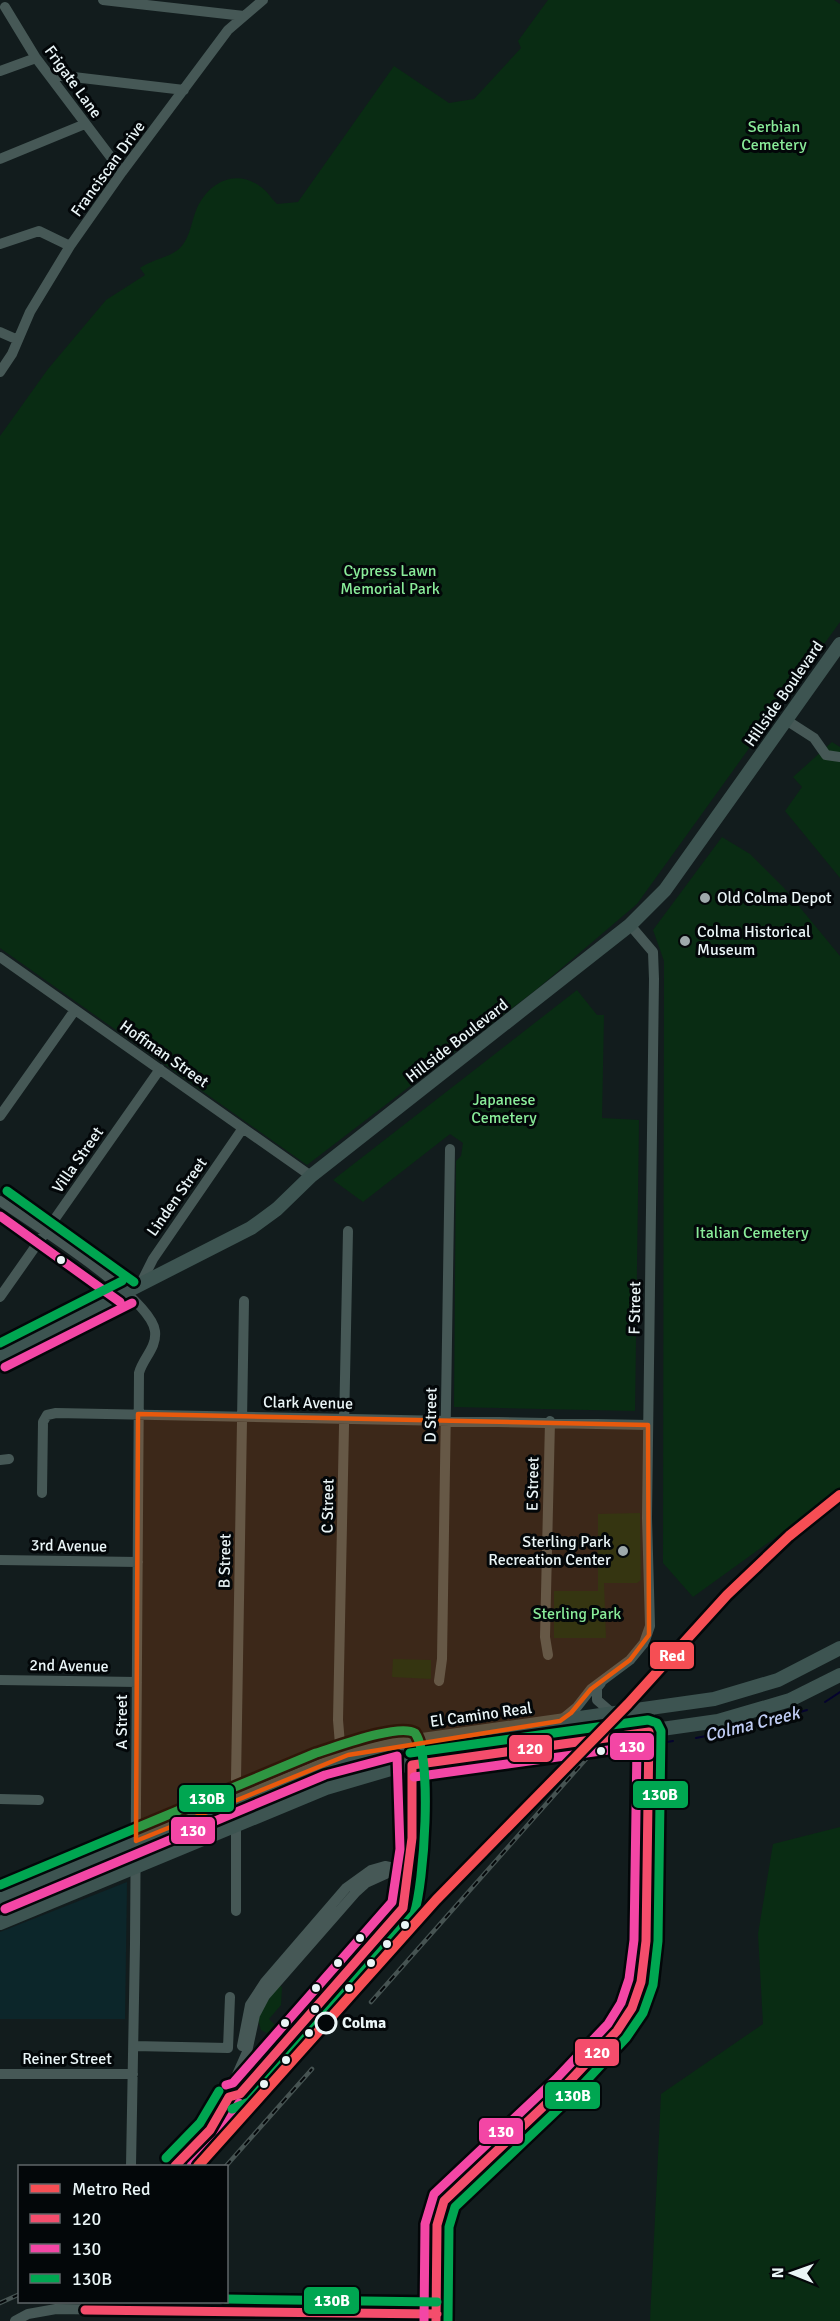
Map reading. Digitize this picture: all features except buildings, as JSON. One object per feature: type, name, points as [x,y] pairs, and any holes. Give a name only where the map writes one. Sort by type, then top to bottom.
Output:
[{"type":"main road","name":"Hillside Boulevard","points":[[0,1356],[264,1220],[311,1176],[630,925],[665,890],[840,644]]},
{"type":"main road","name":"El Camino Real","points":[[0,1898],[340,1758],[407,1742],[650,1708],[745,1691],[801,1670],[840,1648]]},
{"type":"main road","points":[[0,1923],[343,1781],[412,1765],[649,1732],[745,1715],[790,1700],[840,1675]]},
{"type":"street","points":[[103,0],[244,16]]},
{"type":"street","name":"Franciscan Drive","points":[[0,372],[30,312],[70,246],[122,172],[221,38],[263,0]]},
{"type":"street","name":"Frigate Lane","points":[[4,4],[36,58],[122,172]]},
{"type":"street","points":[[0,71],[36,58]]},
{"type":"street","points":[[48,74],[184,90]]},
{"type":"street","points":[[0,159],[85,124]]},
{"type":"street","points":[[0,244],[39,231],[70,246]]},
{"type":"street","points":[[0,332],[18,340]]},
{"type":"street","points":[[786,720],[814,738],[826,755],[840,758]]},
{"type":"street","name":"F Street","points":[[560,1721],[603,1680],[630,1660],[649,1635],[648,1425],[654,980],[653,952],[630,925]]},
{"type":"street","name":"Hoffman Street","points":[[0,957],[311,1176]]},
{"type":"street","points":[[0,1116],[75,1010]]},
{"type":"street","name":"Villa Street","points":[[0,1297],[160,1069]]},
{"type":"street","name":"Linden Street","points":[[140,1285],[153,1259],[243,1128]]},
{"type":"street","name":"D Street","points":[[439,1681],[450,1149]]},
{"type":"street","name":"A Street","points":[[0,1201],[127,1292],[148,1312],[155,1329],[154,1345],[139,1373],[136,1867],[131,2165]]},
{"type":"street","name":"C Street","points":[[343,1781],[340,1758],[348,1231]]},
{"type":"street","name":"B Street","points":[[244,1301],[236,1780],[250,1819]]},
{"type":"street","name":"Clark Avenue","points":[[42,1493],[43,1422],[47,1415],[56,1413],[550,1421],[648,1425]]},
{"type":"street","name":"E Street","points":[[548,1655],[544,1637],[550,1421]]},
{"type":"street","name":"3rd Avenue","points":[[0,1560],[138,1562]]},
{"type":"street","name":"2nd Avenue","points":[[0,1680],[137,1682]]},
{"type":"street","points":[[603,1680],[596,1695],[600,1705],[612,1713]]},
{"type":"street","points":[[15,2321],[42,2310],[85,2306],[230,2317],[438,2318],[437,2225],[444,2201],[564,2087],[617,2031],[632,2008],[641,1982],[646,1941],[650,1708]]},
{"type":"street","points":[[176,2165],[200,2142],[217,2120],[232,2090],[243,2060],[241,2048],[247,2014],[258,1990],[346,1888],[371,1870],[385,1866],[394,1868],[410,1863],[412,1765],[407,1742]]},
{"type":"street","points":[[0,1799],[39,1800]]},
{"type":"street","points":[[236,1825],[236,1911]]},
{"type":"street","name":"Reiner Street","points":[[134,2046],[228,2048],[230,1997]]},
{"type":"street","name":"Reiner Street","points":[[0,2074],[133,2074]]},
{"type":"highlighted area","points":[[138,1414],[648,1425],[649,1635],[630,1660],[591,1689],[571,1713],[560,1721],[348,1755],[136,1841]]},
{"type":"shaded area","points":[[127,1882],[125,2019],[0,2019],[0,1932]]},
{"type":"green space","name":"Cypress Lawn Memorial Park","points":[[548,0],[834,0],[840,4],[840,622],[637,904],[537,989],[307,1165],[0,948],[0,436],[48,369],[106,300],[145,275],[140,268],[181,247],[202,199],[216,185],[233,178],[252,181],[265,190],[277,204],[298,202],[394,66],[449,103],[474,99],[521,48],[518,41]]},
{"type":"green space","points":[[832,742],[840,747],[840,878],[785,811],[802,787],[793,777]]},
{"type":"green space","name":"Italian Cemetery","points":[[722,837],[750,854],[784,888],[840,956],[840,1491],[693,1597],[663,1563],[664,961],[653,930]]},
{"type":"green space","name":"Japanese Cemetery","points":[[577,990],[597,1015],[604,1015],[602,1118],[639,1120],[635,1411],[454,1407],[456,1161],[461,1156],[463,1143],[450,1134],[363,1202],[333,1180]]},
{"type":"green space","name":"Sterling Park","points":[[640,1513],[641,1580],[637,1583],[604,1583],[606,1638],[554,1638],[554,1591],[598,1591],[598,1514]]},
{"type":"green space","points":[[393,1659],[431,1660],[431,1679],[392,1677]]},
{"type":"green space","points":[[840,1827],[840,2321],[650,2321],[661,2094],[763,2024],[758,1934],[773,1844]]},
{"type":"green space","points":[[278,1985],[282,1987],[281,2005],[269,2019],[278,2028],[267,2033],[261,2030],[257,2017]]},
{"type":"waterway","name":"Colma Creek","points":[[825,1702],[840,1692]]},
{"type":"waterway","name":"Colma Creek","points":[[696,1738],[741,1729],[807,1710]]},
{"type":"waterway","name":"Colma Creek","points":[[667,1742],[673,1741]]},
{"type":"railway","points":[[371,2002],[632,1707]]},
{"type":"railway","points":[[227,2165],[312,2069]]},
{"type":"railway","points":[[0,2303],[18,2295]]},
{"type":"metro line","name":"Red","points":[[199,2165],[436,1900],[628,1704],[727,1595],[789,1536],[840,1495]]},
{"type":"transit line","name":"130B","points":[[7,1191],[134,1282]]},
{"type":"transit line","name":"130","points":[[0,1216],[120,1302]]},
{"type":"transit line","name":"130B","points":[[0,1343],[122,1281]]},
{"type":"transit line","name":"130","points":[[5,1367],[132,1303]]},
{"type":"transit line","name":"130B","points":[[410,1753],[648,1720],[657,1723],[661,1731],[658,1941],[653,1985],[643,2013],[626,2038],[573,2095],[455,2207],[449,2227],[448,2321]]},
{"type":"transit line","name":"130B","points":[[0,1885],[316,1753],[382,1733],[396,1731],[415,1733],[421,1747],[424,1768],[425,1822],[421,1877],[414,1914],[249,2102],[232,2109]]},
{"type":"transit line","name":"120","points":[[412,1765],[649,1732]]},
{"type":"transit line","name":"120","points":[[436,2321],[437,2225],[444,2201],[564,2087],[617,2031],[632,2008],[641,1982],[646,1941],[649,1732]]},
{"type":"transit line","name":"130","points":[[414,1777],[637,1746],[634,1940],[629,1979],[621,2003],[608,2024],[556,2079],[434,2194],[425,2224],[424,2321]]},
{"type":"transit line","name":"130","points":[[5,1909],[325,1775],[397,1756],[400,1849],[392,1902],[233,2083],[226,2085]]},
{"type":"transit line","name":"120","points":[[229,2097],[240,2094],[403,1908],[412,1838],[412,1765]]},
{"type":"transit line","name":"130B","points":[[166,2158],[200,2123],[219,2091]]},
{"type":"transit line","name":"120","points":[[176,2165],[210,2130],[229,2097]]},
{"type":"transit line","name":"130","points":[[192,2165],[219,2138],[239,2103]]},
{"type":"transit line","name":"130B","points":[[228,2299],[437,2302]]},
{"type":"transit line","name":"120","points":[[85,2310],[437,2314]]},
{"type":"place","name":"Old Colma Depot","points":[[705,898]]},
{"type":"place","name":"Colma Historical Museum","points":[[685,941]]},
{"type":"place","name":"Sterling Park Recreation Center","points":[[623,1551]]},
{"type":"place","name":"Colma","points":[[326,2023]]},
{"type":"park label","name":"Serbian Cemetery","points":[[774,136]]}]
